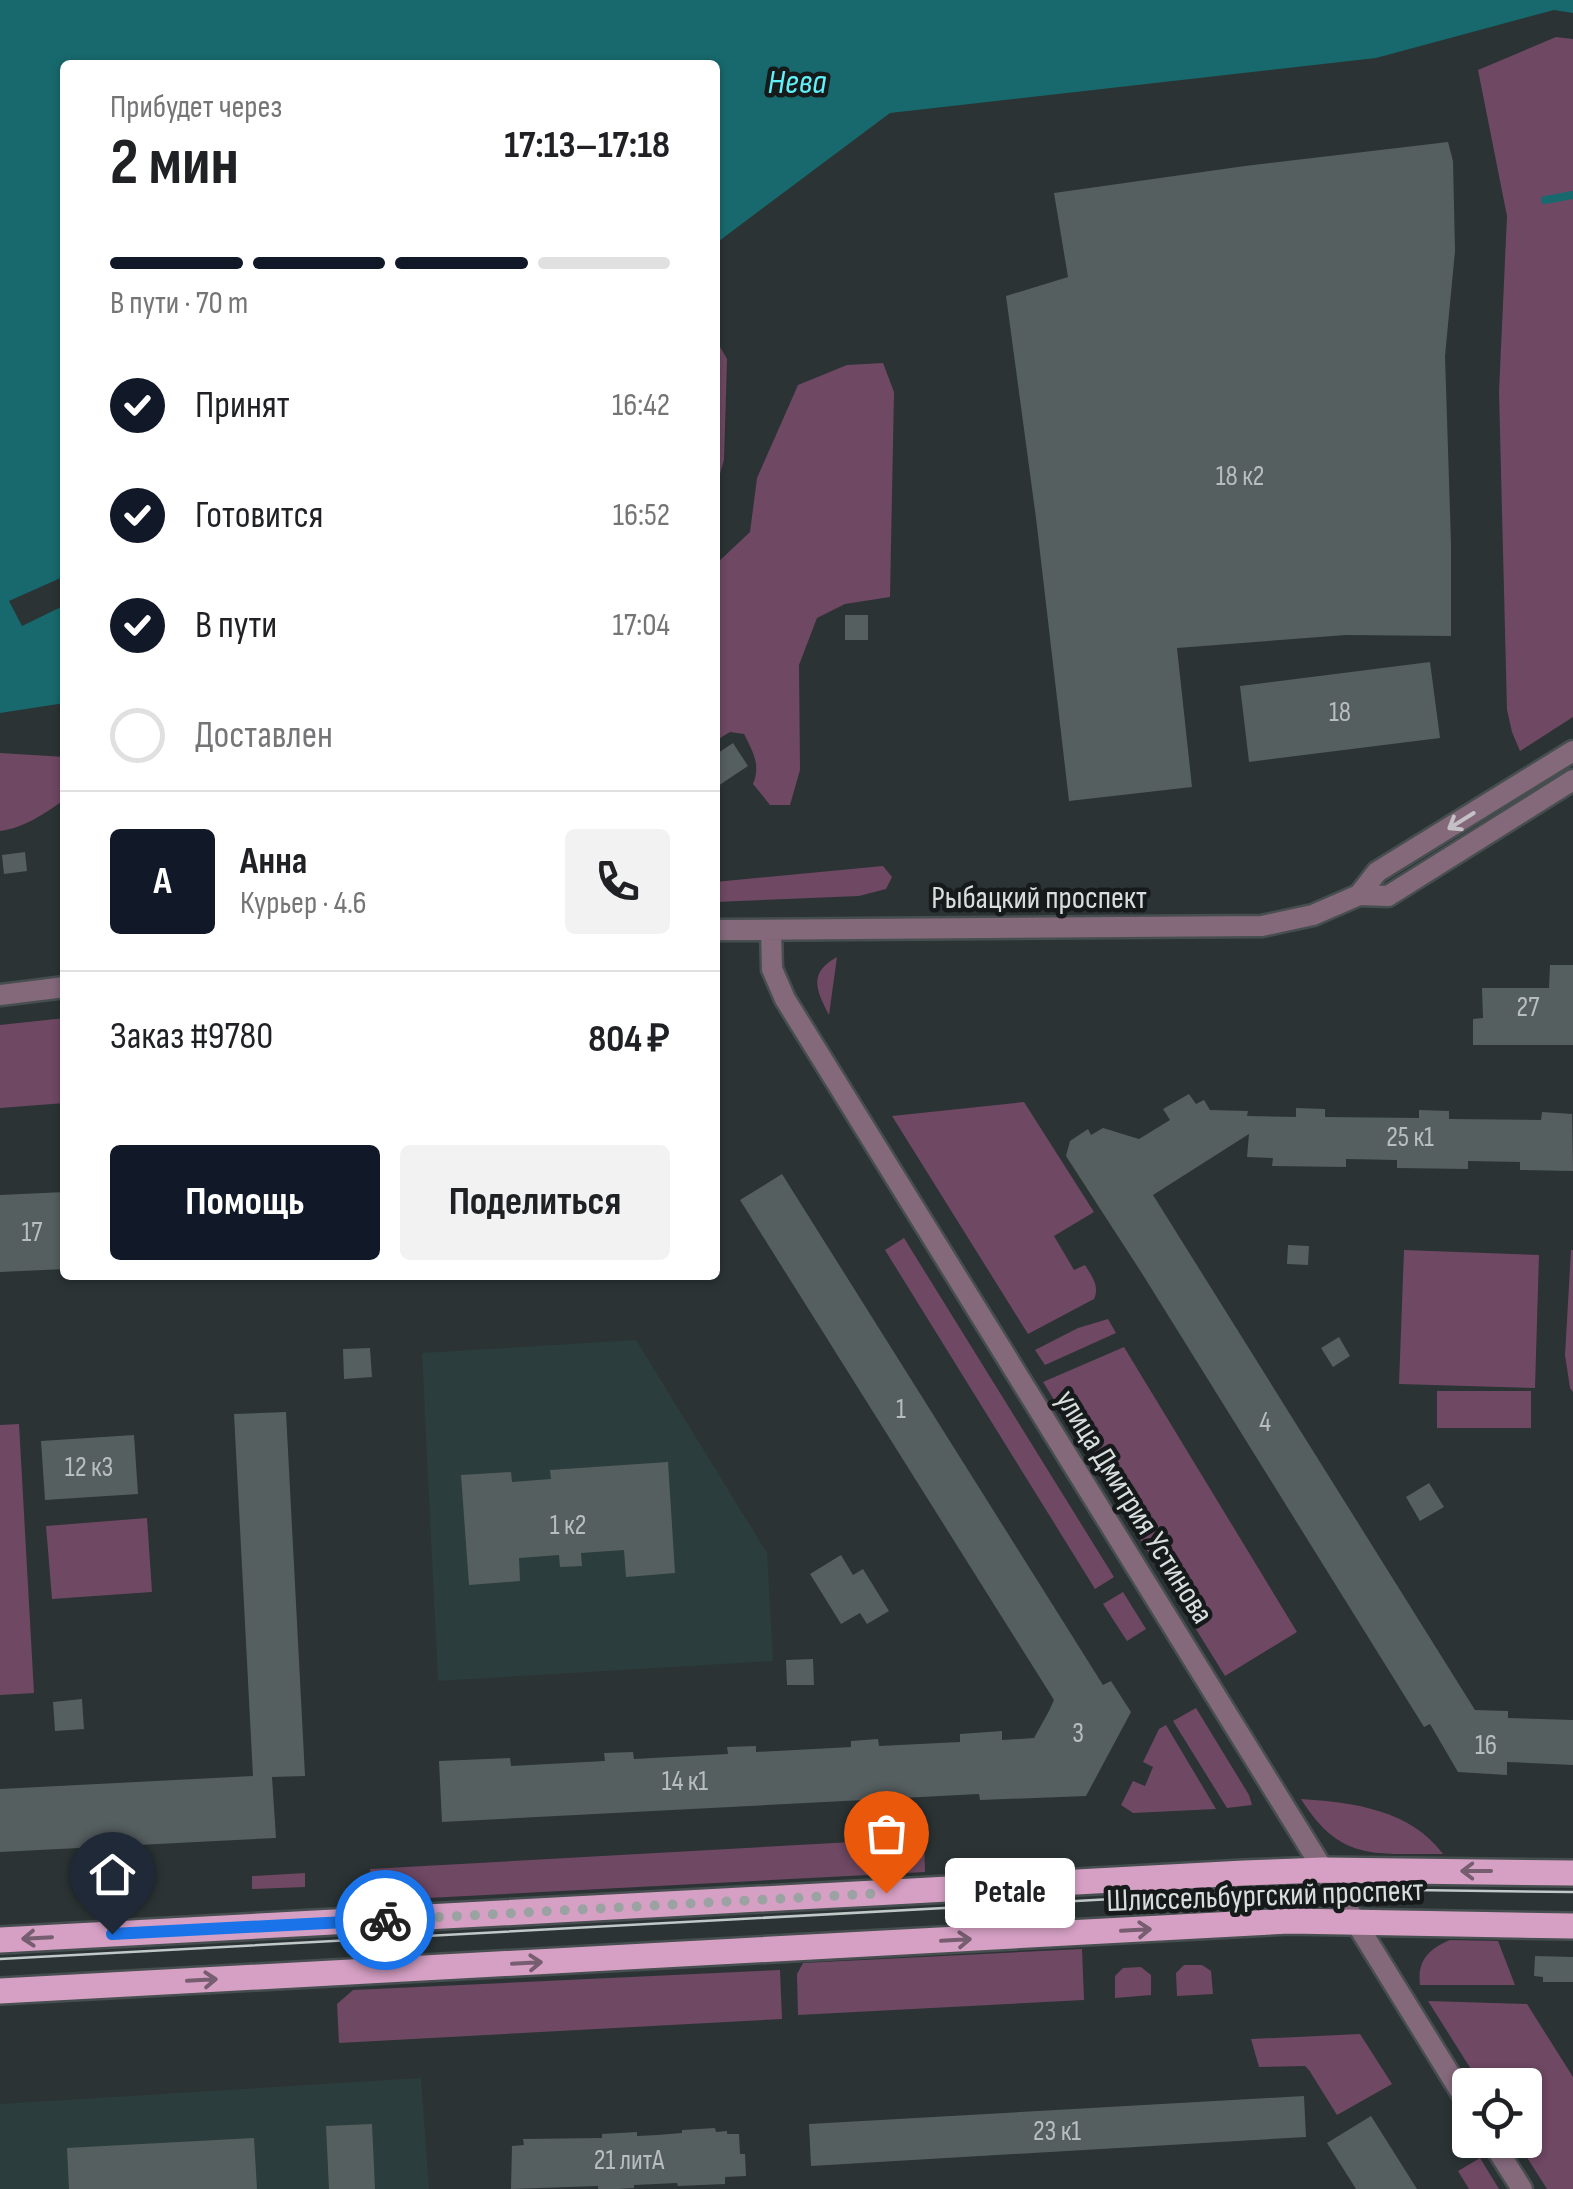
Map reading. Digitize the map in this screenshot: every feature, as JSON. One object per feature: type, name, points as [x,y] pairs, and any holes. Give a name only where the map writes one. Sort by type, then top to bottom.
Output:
[{"type":"main road","name":"Шлиссельбургский проспект","points":[[0,1940],[1323,1870],[1573,1872]]},
{"type":"main road","name":"Шлиссельбургский проспект","points":[[0,1991],[1288,1921],[1573,1926]]},
{"type":"street","name":"Рыбацкий проспект","points":[[1359,896],[1377,872],[1573,750]]},
{"type":"street","name":"Рыбацкий проспект","points":[[720,930],[1262,926],[1312,915],[1359,896],[1388,896],[1573,780]]},
{"type":"street","points":[[1519,784],[1532,805]]},
{"type":"street","name":"улица Дмитрия Устинова","points":[[771,930],[772,969],[785,999],[1452,2078]]},
{"type":"street","points":[[0,995],[60,988]]},
{"type":"street","points":[[1502,2158],[1522,2189]]},
{"type":"shaded area","points":[[1556,37],[1573,39],[1573,717],[1520,751],[1507,710],[1499,392],[1507,216],[1478,70]]},
{"type":"shaded area","points":[[720,347],[727,359],[724,460],[720,474]]},
{"type":"shaded area","points":[[883,363],[894,392],[890,597],[845,604],[817,618],[799,665],[800,770],[790,805],[770,805],[753,784],[756,765],[744,734],[730,732],[720,738],[720,560],[750,532],[757,478],[798,385],[847,365]]},
{"type":"shaded area","points":[[0,753],[60,757],[60,802],[26,823],[0,831]]},
{"type":"shaded area","points":[[883,866],[892,877],[886,889],[859,896],[720,902],[720,882]]},
{"type":"shaded area","points":[[837,957],[829,1015],[817,983],[822,969]]},
{"type":"shaded area","points":[[60,1019],[60,1103],[0,1108],[0,1025]]},
{"type":"shaded area","points":[[1024,1102],[1094,1212],[1054,1236],[1074,1270],[1085,1265],[1096,1290],[1094,1299],[1028,1334],[892,1116]]},
{"type":"shaded area","points":[[904,1238],[1114,1577],[1095,1589],[885,1250]]},
{"type":"shaded area","points":[[1404,1250],[1539,1255],[1535,1388],[1399,1384]]},
{"type":"shaded area","points":[[1573,1250],[1573,1392],[1565,1355]]},
{"type":"shaded area","points":[[1108,1319],[1116,1333],[1045,1365],[1035,1350],[1078,1328]]},
{"type":"shaded area","points":[[636,1340],[767,1553],[773,1661],[438,1681],[422,1353]]},
{"type":"shaded area","points":[[1124,1347],[1297,1632],[1225,1676],[1043,1382]]},
{"type":"shaded area","points":[[1437,1391],[1531,1391],[1531,1428],[1437,1428]]},
{"type":"shaded area","points":[[19,1424],[34,1693],[0,1695],[0,1425]]},
{"type":"shaded area","points":[[147,1518],[152,1592],[52,1599],[46,1526]]},
{"type":"shaded area","points":[[1123,1592],[1146,1629],[1127,1641],[1103,1604]]},
{"type":"shaded area","points":[[1196,1708],[1252,1805],[1227,1808],[1173,1721]]},
{"type":"shaded area","points":[[1166,1725],[1216,1809],[1133,1813],[1121,1805],[1133,1781],[1145,1786],[1153,1767],[1143,1762],[1159,1729]]},
{"type":"shaded area","points":[[1301,1799],[1379,1811],[1414,1827],[1443,1854],[1379,1853],[1346,1844],[1316,1820]]},
{"type":"shaded area","points":[[924,1838],[925,1872],[389,1900],[371,1880],[370,1869]]},
{"type":"shaded area","points":[[305,1873],[305,1887],[252,1889],[252,1876]]},
{"type":"shaded area","points":[[1450,1940],[1498,1941],[1515,1985],[1420,1985],[1420,1969],[1426,1956]]},
{"type":"shaded area","points":[[1082,1949],[1084,2000],[798,2015],[797,1974],[803,1963]]},
{"type":"shaded area","points":[[1184,1965],[1202,1965],[1211,1971],[1213,1994],[1177,1996],[1176,1973]]},
{"type":"shaded area","points":[[1141,1967],[1151,1975],[1151,1995],[1115,1998],[1115,1976],[1123,1968]]},
{"type":"shaded area","points":[[780,1970],[782,2019],[339,2043],[337,2004],[353,1990]]},
{"type":"shaded area","points":[[1428,2001],[1527,2004],[1573,2077],[1573,2189],[1547,2189],[1527,2158],[1542,2158],[1542,2068],[1470,2068]]},
{"type":"shaded area","points":[[1360,2034],[1392,2084],[1337,2115],[1305,2066],[1259,2067],[1251,2039]]},
{"type":"shaded area","points":[[421,2078],[429,2189],[0,2189],[0,2104]]},
{"type":"shaded area","points":[[1480,2158],[1499,2189],[1469,2189],[1458,2171]]},
{"type":"water","name":"Нева","points":[[0,0],[1573,0],[1573,13],[1554,10],[1376,58],[890,113],[720,240],[720,60],[60,60],[60,578],[9,601],[22,626],[60,607],[60,704],[0,713]]},
{"type":"building","points":[[1448,142],[1453,161],[1455,251],[1445,356],[1451,636],[1346,635],[1177,648],[1192,787],[1069,801],[1006,296],[1068,277],[1054,193]]},
{"type":"building","points":[[845,615],[868,615],[868,640],[845,640]]},
{"type":"building","points":[[1430,662],[1440,738],[1249,762],[1240,686]]},
{"type":"building","points":[[733,743],[748,766],[720,785],[720,752]]},
{"type":"building","points":[[25,852],[27,871],[4,874],[2,855]]},
{"type":"building","points":[[1550,965],[1573,965],[1573,1045],[1473,1045],[1473,1019],[1483,1018],[1482,988],[1549,988]]},
{"type":"building","points":[[1189,1094],[1196,1104],[1204,1100],[1210,1110],[1248,1111],[1247,1116],[1296,1117],[1296,1108],[1325,1109],[1325,1117],[1419,1118],[1419,1110],[1449,1111],[1449,1119],[1541,1120],[1542,1112],[1572,1114],[1573,1171],[1520,1170],[1520,1162],[1468,1161],[1468,1169],[1397,1168],[1397,1160],[1346,1159],[1346,1167],[1272,1166],[1273,1158],[1247,1157],[1249,1134],[1153,1195],[1475,1710],[1508,1711],[1508,1718],[1573,1720],[1573,1765],[1507,1762],[1507,1775],[1458,1772],[1430,1724],[1424,1727],[1066,1156],[1070,1141],[1088,1129],[1091,1135],[1103,1128],[1139,1139],[1170,1120],[1163,1109]]},
{"type":"building","points":[[782,1174],[1103,1685],[1111,1681],[1131,1712],[1086,1796],[980,1800],[979,1794],[442,1822],[439,1761],[510,1758],[511,1766],[605,1761],[604,1753],[633,1752],[634,1759],[728,1754],[727,1747],[756,1746],[756,1752],[851,1747],[851,1741],[878,1739],[879,1746],[960,1742],[960,1734],[1002,1731],[1002,1740],[1034,1738],[1049,1711],[1054,1700],[740,1200]]},
{"type":"building","points":[[60,1192],[60,1269],[0,1272],[0,1195]]},
{"type":"building","points":[[1288,1245],[1309,1246],[1308,1265],[1287,1264]]},
{"type":"building","points":[[1339,1337],[1350,1356],[1333,1367],[1321,1348]]},
{"type":"building","points":[[370,1348],[372,1377],[344,1379],[343,1349]]},
{"type":"building","points":[[286,1412],[305,1776],[272,1777],[276,1838],[0,1852],[0,1789],[253,1776],[234,1414]]},
{"type":"building","points":[[134,1435],[138,1494],[45,1500],[41,1441]]},
{"type":"building","points":[[668,1462],[675,1573],[626,1577],[624,1550],[581,1553],[582,1566],[560,1567],[559,1555],[519,1558],[520,1581],[469,1585],[461,1475],[511,1472],[512,1482],[551,1479],[550,1470]]},
{"type":"building","points":[[1429,1483],[1444,1507],[1420,1521],[1406,1497]]},
{"type":"building","points":[[841,1555],[853,1575],[863,1569],[889,1611],[867,1624],[860,1613],[841,1624],[810,1574]]},
{"type":"building","points":[[813,1659],[814,1685],[787,1685],[786,1660]]},
{"type":"building","points":[[82,1699],[84,1729],[55,1731],[53,1702]]},
{"type":"building","points":[[1535,1956],[1573,1957],[1573,1982],[1543,1982],[1543,1977],[1534,1976]]},
{"type":"building","points":[[1304,2096],[1306,2137],[811,2166],[809,2124]]},
{"type":"building","points":[[1371,2116],[1417,2189],[1356,2189],[1327,2143]]},
{"type":"building","points":[[372,2124],[375,2189],[329,2189],[326,2126]]},
{"type":"building","points":[[715,2128],[716,2132],[739,2134],[746,2176],[725,2177],[725,2184],[511,2189],[512,2146],[524,2145],[523,2139],[602,2138],[602,2134],[637,2132],[637,2136],[657,2135]]},
{"type":"building","points":[[254,2138],[257,2189],[69,2189],[67,2148]]},
{"type":"waterway","points":[[1545,200],[1573,195]]},
{"type":"tram line","points":[[0,1959],[1260,1891],[1573,1892]]},
{"type":"way so far","points":[[385,1920],[886,1893]]},
{"type":"place","name":"Petale","points":[[886,1893]]},
{"type":"route","points":[[112,1934],[385,1920]]}]
